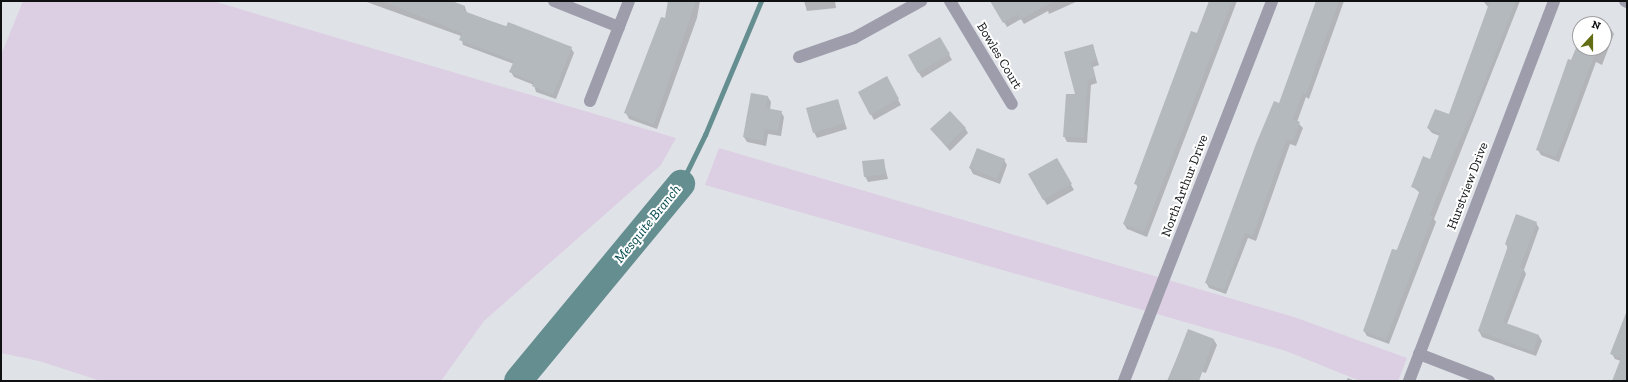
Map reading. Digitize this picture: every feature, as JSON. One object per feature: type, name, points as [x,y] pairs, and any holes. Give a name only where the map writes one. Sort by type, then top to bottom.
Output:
[{"type":"street","points":[[554,1],[619,27]]},
{"type":"street","points":[[590,101],[629,1]]},
{"type":"street","points":[[799,58],[854,38],[922,1]]},
{"type":"street","name":"Bowles Court","points":[[950,1],[1012,104]]},
{"type":"street","name":"North Arthur Drive","points":[[1124,381],[1272,1]]},
{"type":"street","name":"Hurstview Drive","points":[[1409,381],[1554,1]]},
{"type":"street","points":[[1419,354],[1489,381]]},
{"type":"shaded area","points":[[23,1],[213,1],[676,138],[661,165],[484,321],[441,381],[101,381],[39,361],[1,353],[1,55]]},
{"type":"shaded area","points":[[719,148],[1294,317],[1407,358],[1398,381],[1360,381],[1286,351],[705,185]]},
{"type":"building","points":[[382,1],[452,1],[465,6],[464,11],[506,27],[508,22],[572,47],[553,95],[532,86],[534,82],[509,72],[514,61],[459,40],[462,33]]},
{"type":"building","points":[[668,1],[696,1],[654,125],[624,113],[661,17],[665,18]]},
{"type":"building","points":[[990,1],[1054,1],[1020,20],[1017,14],[1003,23]]},
{"type":"building","points":[[1209,1],[1232,1],[1144,232],[1123,224],[1138,185],[1134,184],[1191,31],[1197,33]]},
{"type":"building","points":[[1316,1],[1339,1],[1306,94],[1303,93],[1293,119],[1300,122],[1293,141],[1287,139],[1253,236],[1245,233],[1224,290],[1205,283],[1256,144],[1274,101],[1279,103]]},
{"type":"building","points":[[1490,1],[1516,1],[1473,112],[1453,155],[1430,215],[1433,216],[1386,340],[1363,331],[1392,249],[1397,250],[1420,190],[1411,187],[1423,156],[1430,159],[1440,133],[1427,128],[1435,109],[1449,114]]},
{"type":"building","points":[[940,37],[950,54],[918,73],[908,55]]},
{"type":"building","points":[[1093,44],[1097,60],[1091,62],[1095,78],[1088,80],[1084,138],[1063,137],[1066,94],[1075,94],[1064,52]]},
{"type":"building","points":[[1573,56],[1594,56],[1556,157],[1536,150],[1568,59],[1571,60]]},
{"type":"building","points":[[887,76],[899,99],[870,115],[858,92]]},
{"type":"building","points":[[751,93],[768,96],[766,108],[782,111],[778,131],[765,129],[763,141],[743,137]]},
{"type":"building","points":[[838,99],[845,123],[813,133],[806,108]]},
{"type":"building","points":[[950,111],[966,128],[946,146],[930,129]]},
{"type":"building","points":[[977,148],[1005,159],[997,179],[969,168]]},
{"type":"building","points":[[1057,158],[1072,184],[1043,200],[1028,174]]},
{"type":"building","points":[[884,159],[886,174],[864,177],[862,161]]},
{"type":"building","points":[[1516,214],[1537,222],[1520,267],[1524,268],[1503,322],[1539,335],[1533,352],[1478,331],[1508,246],[1505,244]]},
{"type":"building","points":[[1626,313],[1627,381],[1612,381],[1621,358],[1610,354]]},
{"type":"building","points":[[1188,329],[1214,339],[1199,381],[1168,381]]},
{"type":"waterway","name":"Mesquite Branch","points":[[681,184],[705,135],[761,1]]},
{"type":"waterway","name":"Mesquite Branch","points":[[518,381],[681,184]]}]
